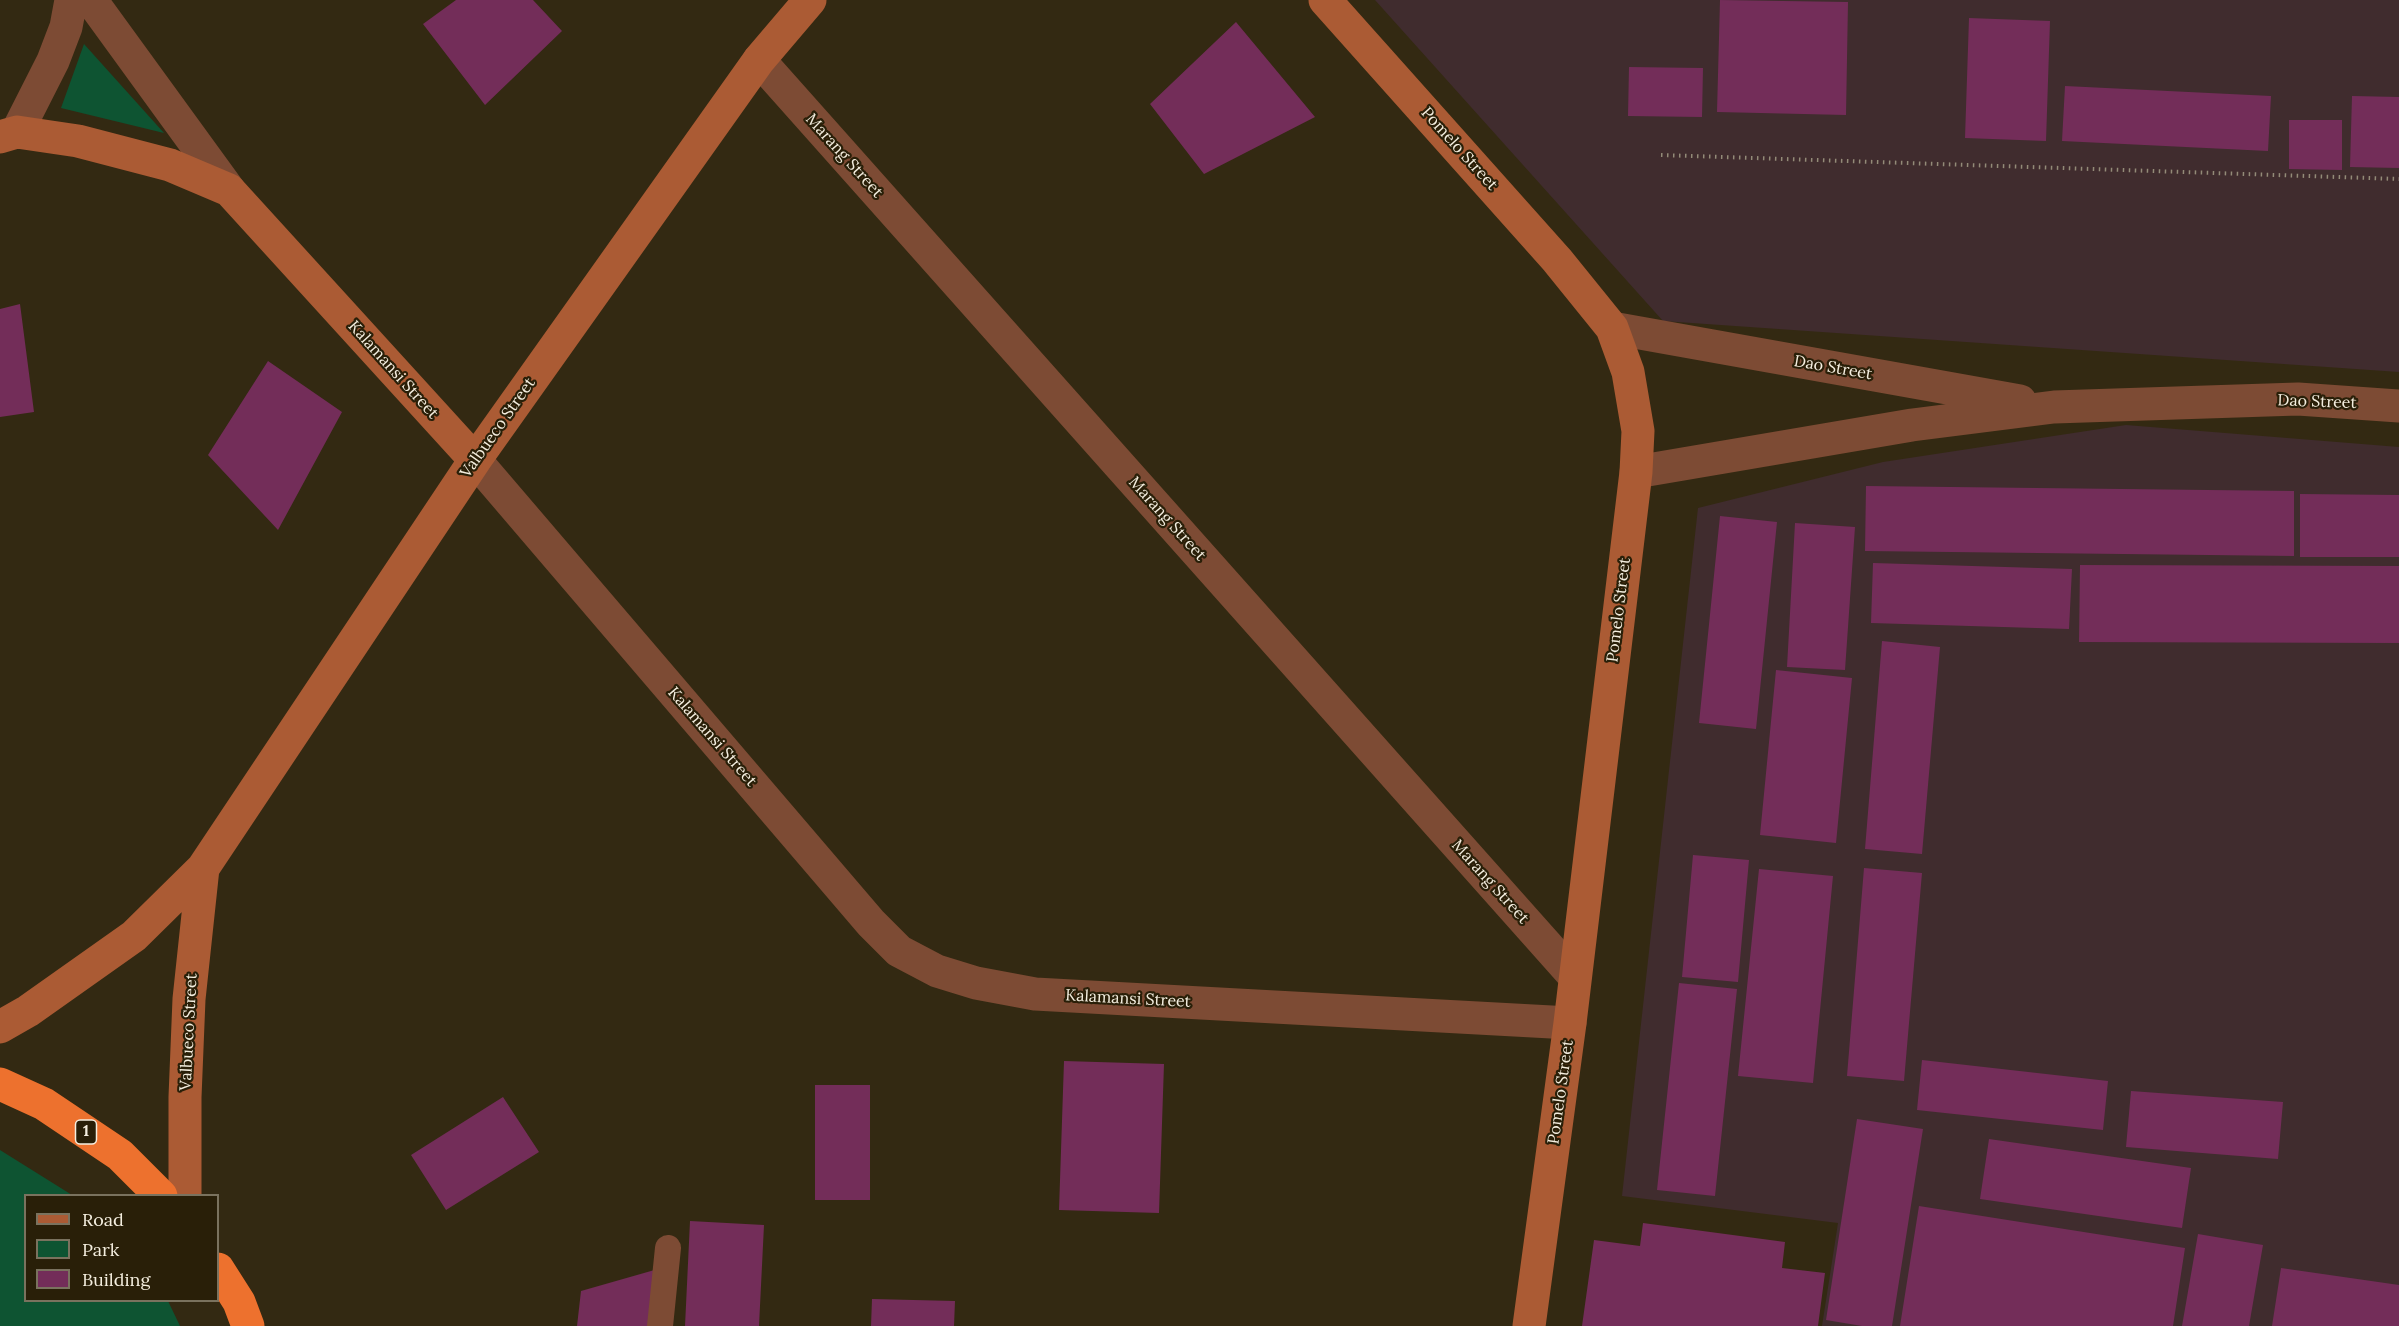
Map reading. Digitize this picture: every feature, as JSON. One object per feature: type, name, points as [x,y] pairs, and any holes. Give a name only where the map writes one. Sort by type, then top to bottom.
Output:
[{"type":"highway","name":"1","points":[[0,1084],[44,1104],[120,1155],[159,1194]]},
{"type":"highway","points":[[219,1271],[239,1302],[248,1326]]},
{"type":"street","points":[[71,0],[66,27],[54,61],[9,134],[78,141],[128,152],[170,165],[229,190]]},
{"type":"street","name":"Kalamansi Street","points":[[91,0],[229,190],[475,460],[871,923],[899,951],[938,971],[976,984],[1035,994],[1570,1023]]},
{"type":"street","name":"Valbueco Street","points":[[0,1027],[28,1011],[134,936],[203,868],[475,460],[759,60],[810,0]]},
{"type":"street","name":"Pomelo Street","points":[[1325,0],[1557,260],[1612,328],[1630,384],[1638,430],[1636,472],[1570,1023],[1529,1326]]},
{"type":"street","name":"Marang Street","points":[[759,60],[1575,977]]},
{"type":"street","name":"Dao Street","points":[[1612,328],[2054,407]]},
{"type":"street","name":"Dao Street","points":[[1636,472],[1912,425],[2054,407],[2298,399],[2399,406]]},
{"type":"street","name":"Valbueco Street","points":[[185,1194],[185,1096],[189,999],[203,868]]},
{"type":"lane","points":[[660,1326],[668,1248]]},
{"type":"path","points":[[1661,155],[2399,179]]},
{"type":"shaded area","points":[[1375,0],[2399,0],[2399,372],[1663,321]]},
{"type":"shaded area","points":[[2126,425],[2399,447],[2399,1326],[1822,1326],[1838,1223],[1622,1196],[1698,508],[1883,462]]},
{"type":"green space","points":[[84,44],[164,133],[61,108]]},
{"type":"green space","points":[[0,1150],[70,1194],[24,1194],[24,1302],[168,1302],[180,1326],[0,1326]]},
{"type":"building","points":[[456,0],[533,0],[562,31],[485,105],[423,24]]},
{"type":"building","points":[[1720,0],[1848,2],[1846,115],[1717,112]]},
{"type":"building","points":[[1969,18],[2050,21],[2046,141],[1965,138]]},
{"type":"building","points":[[1236,22],[1315,117],[1204,174],[1150,104]]},
{"type":"building","points":[[1629,67],[1703,68],[1702,117],[1628,116]]},
{"type":"building","points":[[2065,86],[2271,96],[2268,151],[2062,141]]},
{"type":"building","points":[[2352,96],[2399,97],[2399,168],[2350,167]]},
{"type":"building","points":[[2289,120],[2342,120],[2342,170],[2289,169]]},
{"type":"building","points":[[20,304],[34,412],[0,417],[0,309]]},
{"type":"building","points":[[268,361],[342,412],[278,530],[208,455]]},
{"type":"building","points":[[1866,486],[2294,491],[2294,556],[1865,551]]},
{"type":"building","points":[[2300,494],[2399,495],[2399,557],[2300,557]]},
{"type":"building","points":[[1720,516],[1777,522],[1756,729],[1699,723]]},
{"type":"building","points":[[1795,523],[1855,527],[1845,670],[1787,667]]},
{"type":"building","points":[[1873,563],[2072,569],[2069,629],[1871,623]]},
{"type":"building","points":[[2080,565],[2399,566],[2399,643],[2079,642]]},
{"type":"building","points":[[1882,641],[1940,647],[1922,854],[1865,849]]},
{"type":"building","points":[[1776,670],[1852,678],[1836,843],[1760,835]]},
{"type":"building","points":[[1693,855],[1749,860],[1738,982],[1682,977]]},
{"type":"building","points":[[1864,868],[1922,873],[1904,1081],[1847,1076]]},
{"type":"building","points":[[1759,869],[1833,876],[1813,1083],[1738,1076]]},
{"type":"building","points":[[1679,983],[1737,989],[1715,1196],[1657,1190]]},
{"type":"building","points":[[1922,1060],[2108,1081],[2103,1130],[1917,1110]]},
{"type":"building","points":[[1064,1061],[1164,1064],[1159,1213],[1059,1210]]},
{"type":"building","points":[[815,1085],[870,1085],[870,1200],[815,1200]]},
{"type":"building","points":[[2131,1091],[2283,1102],[2278,1159],[2126,1147]]},
{"type":"building","points":[[503,1097],[539,1152],[446,1210],[411,1155]]},
{"type":"building","points":[[1857,1119],[1923,1129],[1892,1326],[1862,1326],[1826,1320]]},
{"type":"building","points":[[1989,1139],[2191,1168],[2182,1228],[1980,1199]]},
{"type":"building","points":[[1919,1206],[2185,1248],[2173,1326],[1900,1326]]},
{"type":"building","points":[[690,1221],[764,1225],[759,1326],[685,1326]]},
{"type":"building","points":[[1643,1223],[1785,1242],[1782,1268],[1825,1273],[1818,1326],[1582,1326],[1594,1240],[1640,1246]]},
{"type":"building","points":[[2198,1234],[2263,1245],[2249,1326],[2182,1326]]},
{"type":"building","points":[[2281,1268],[2399,1285],[2399,1326],[2272,1326]]},
{"type":"building","points":[[658,1269],[650,1326],[577,1326],[581,1291]]},
{"type":"building","points":[[872,1299],[955,1301],[954,1326],[871,1326]]}]
